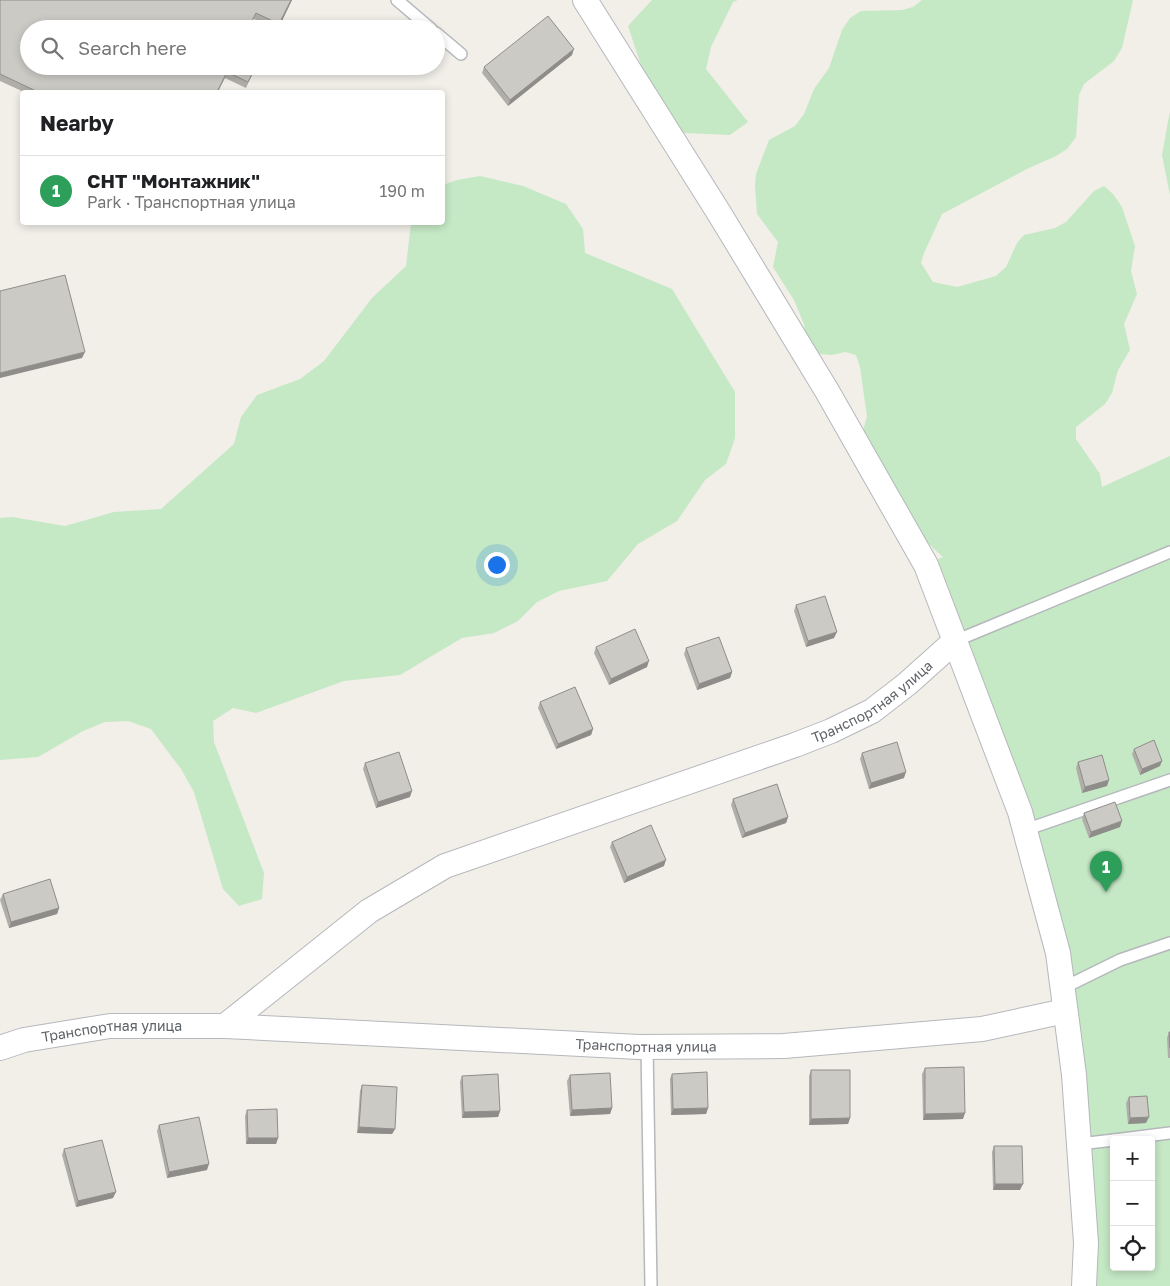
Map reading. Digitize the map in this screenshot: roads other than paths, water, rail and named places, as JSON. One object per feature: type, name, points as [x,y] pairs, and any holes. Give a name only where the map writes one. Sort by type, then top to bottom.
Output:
[{"type":"street","points":[[585,0],[719,213],[832,400],[926,565],[1020,812],[1058,953],[1074,1075],[1086,1243],[1084,1286]]},
{"type":"street","name":"Транспортная улица","points":[[225,1026],[369,911],[445,866],[795,745],[831,730],[872,711],[907,684],[955,641]]},
{"type":"street","name":"Транспортная улица","points":[[0,1048],[24,1040],[110,1026],[225,1026],[647,1047],[784,1046],[982,1029],[1064,999]]},
{"type":"lane","points":[[397,0],[420,20]]},
{"type":"lane","points":[[445,41],[461,54]]},
{"type":"lane","points":[[955,641],[1170,552]]},
{"type":"lane","points":[[1025,830],[1170,780]]},
{"type":"lane","points":[[1064,999],[1120,960],[1170,944]]},
{"type":"lane","points":[[647,1047],[651,1286]]},
{"type":"lane","points":[[1146,1136],[1170,1133]]},
{"type":"lane","points":[[1078,1144],[1110,1140]]},
{"type":"place","name":"СНТ \"Монтажник\"","points":[[1106,892]]}]
